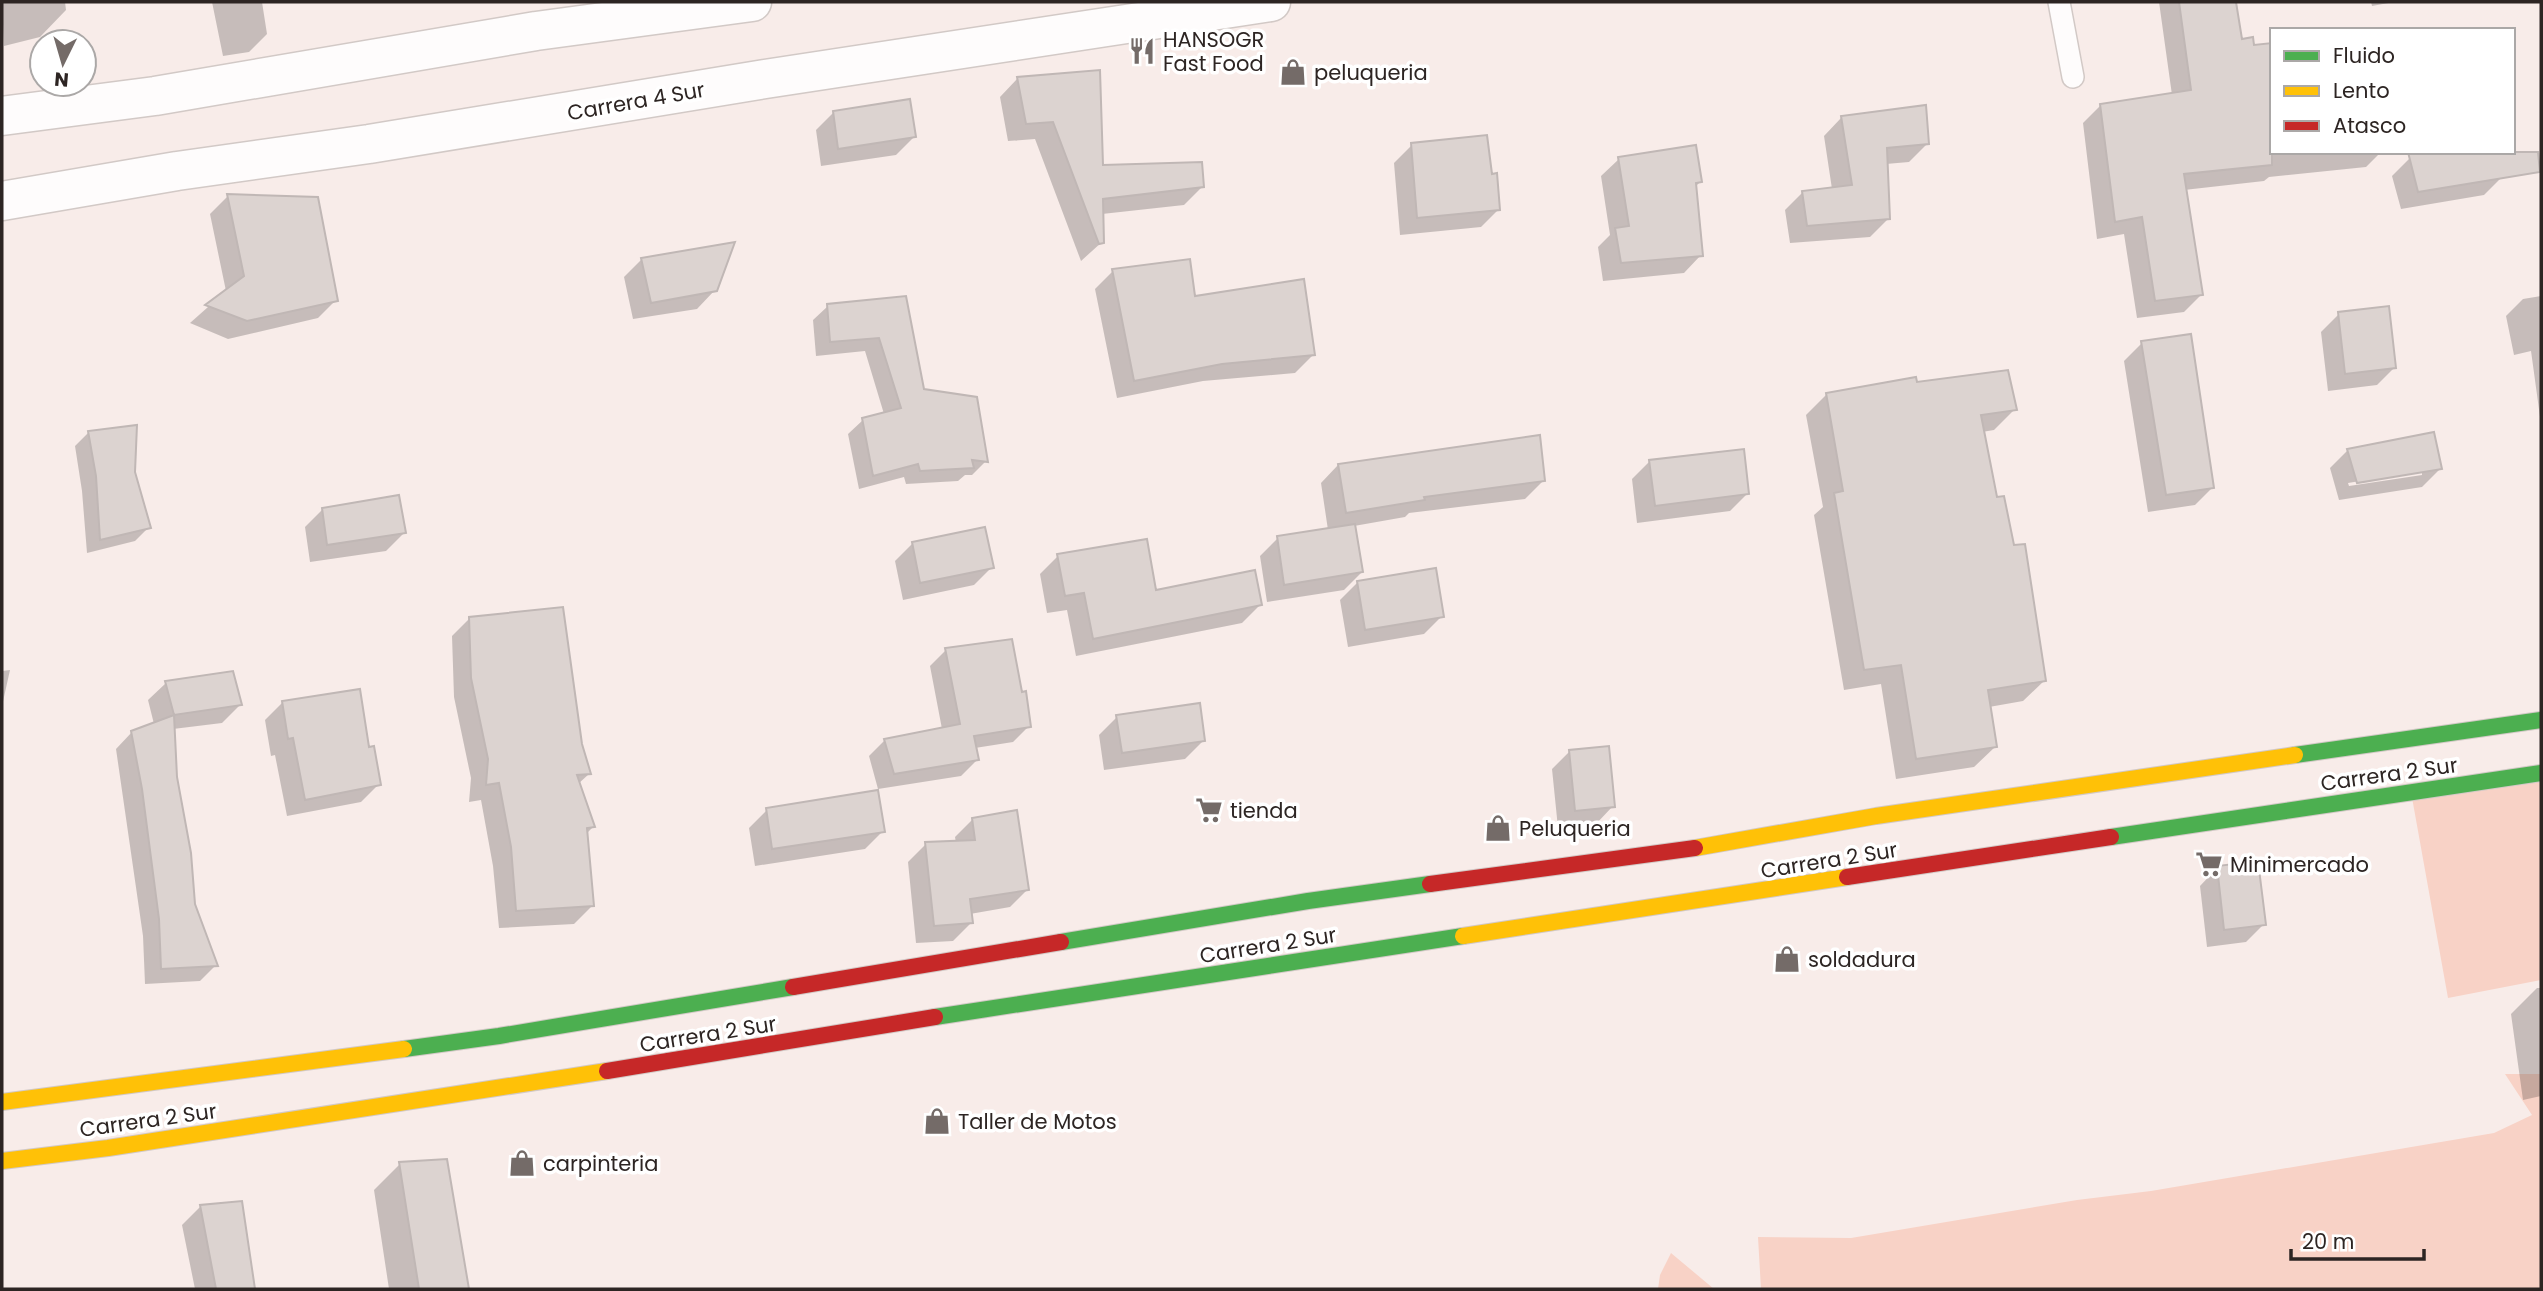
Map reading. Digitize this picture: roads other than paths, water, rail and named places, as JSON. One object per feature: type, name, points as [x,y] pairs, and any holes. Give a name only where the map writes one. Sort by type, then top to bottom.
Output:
[{"type":"street","points":[[2,116],[155,96],[536,31],[752,2]]},
{"type":"street","name":"Carrera 4 Sur","points":[[2,201],[177,171],[369,144],[806,73],[1271,2]]},
{"type":"street","name":"Carrera 2 Sur","points":[[2,1102],[499,1036],[1175,929],[1308,901],[1670,852],[1876,816],[2274,759],[2342,754],[2541,720]]},
{"type":"street","name":"Carrera 2 Sur","points":[[2,1161],[108,1148],[506,1088],[1183,974],[2350,793],[2541,772]]},
{"type":"lane","points":[[2059,2],[2073,77]]},
{"type":"place","name":"HANSOGR Fast Food","points":[[1142,51]]},
{"type":"place","name":"peluqueria","points":[[1293,72]]},
{"type":"place","name":"tienda","points":[[1209,810]]},
{"type":"place","name":"Peluqueria","points":[[1498,828]]},
{"type":"place","name":"Minimercado","points":[[2209,864]]},
{"type":"place","name":"soldadura","points":[[1787,959]]},
{"type":"place","name":"Taller de Motos","points":[[937,1121]]},
{"type":"place","name":"carpinteria","points":[[522,1163]]}]
